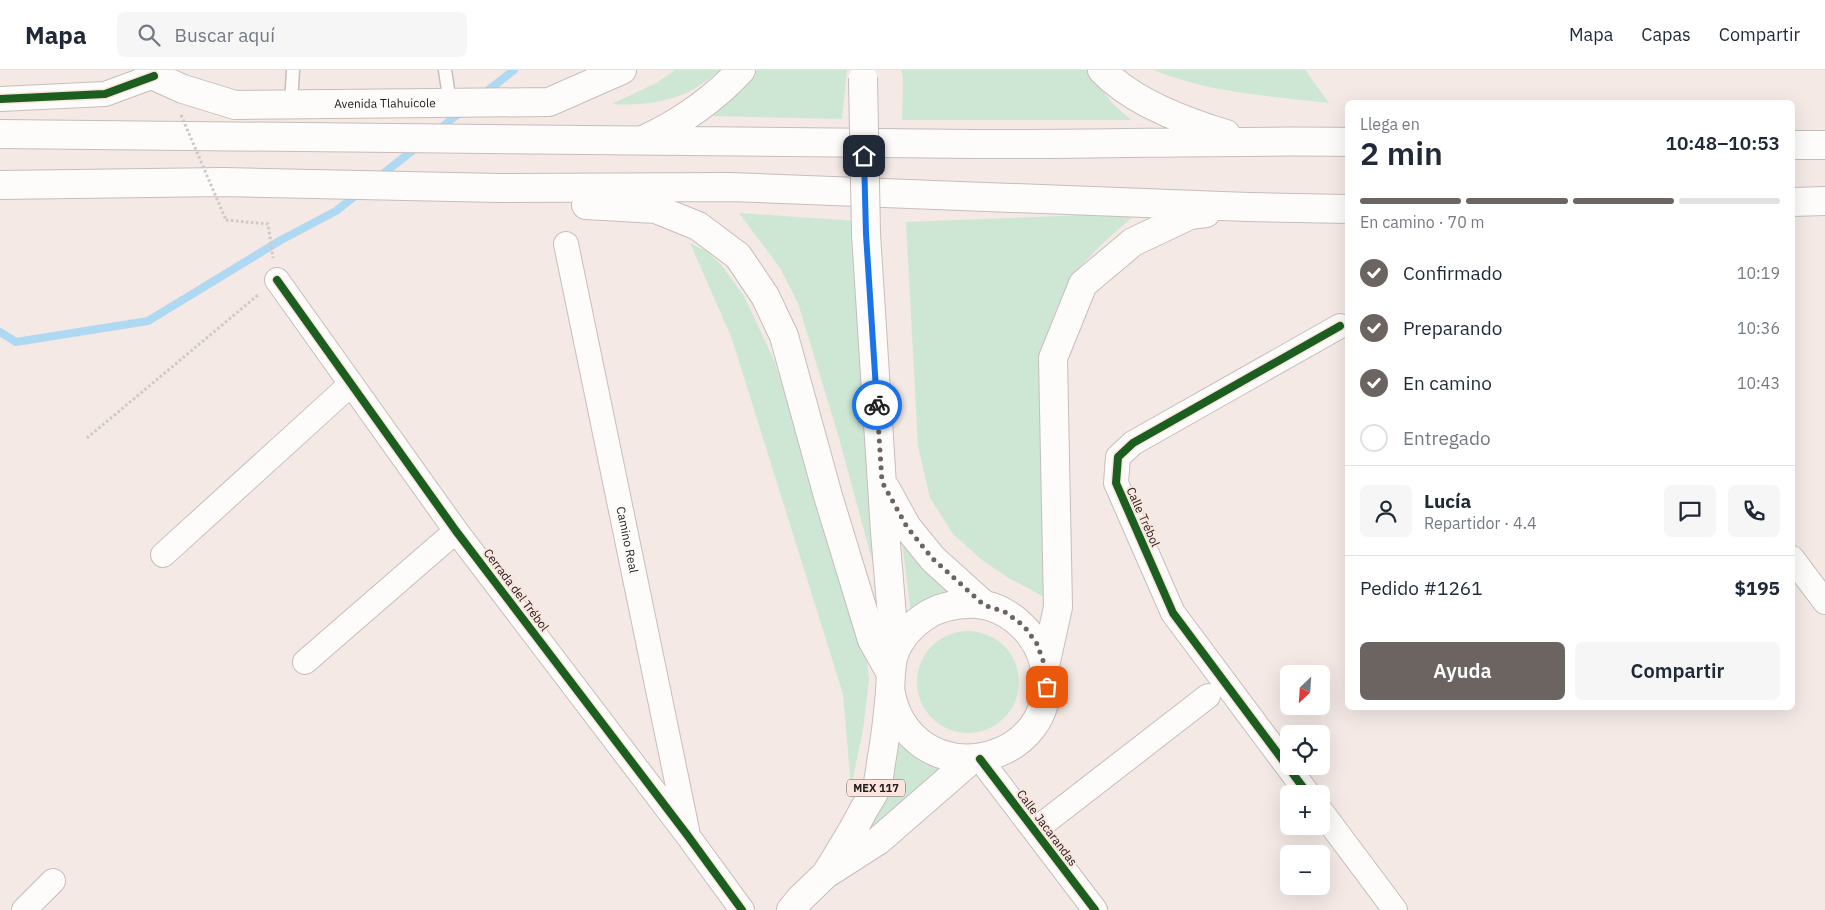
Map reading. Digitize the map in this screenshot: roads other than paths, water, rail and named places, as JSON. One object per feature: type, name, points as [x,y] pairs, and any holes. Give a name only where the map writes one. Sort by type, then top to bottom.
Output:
[{"type":"main road","name":"Avenida Tlahuicole","points":[[152,73],[183,88],[235,105],[549,102],[622,70]]},
{"type":"main road","points":[[639,142],[662,132],[704,105],[728,85],[741,70]]},
{"type":"main road","points":[[1102,70],[1128,90],[1174,116],[1230,136],[1259,141]]},
{"type":"main road","name":"MEX 117","points":[[826,874],[877,785],[886,737],[892,671],[904,636],[916,622],[931,612],[948,606],[966,603],[984,605],[1005,612],[1024,626],[1037,644],[1045,666],[1047,687],[1042,708],[1033,726],[1018,742],[1000,753],[975,759],[954,758],[923,746],[900,721],[894,706],[892,671],[882,482],[866,234],[863,74]]},
{"type":"main road","points":[[0,134],[639,142],[982,144],[1345,142]]},
{"type":"main road","points":[[1795,145],[1825,146]]},
{"type":"main road","points":[[0,185],[224,182],[499,188],[729,187],[1248,208],[1345,209]]},
{"type":"main road","points":[[499,188],[564,203],[656,209],[698,226],[738,256],[765,296],[784,336],[828,496],[872,640],[892,671]]},
{"type":"main road","points":[[1795,202],[1825,201]]},
{"type":"main road","points":[[1045,666],[1058,607],[1053,358],[1083,284],[1133,242],[1190,215],[1248,208]]},
{"type":"main road","name":"MEX 117","points":[[882,482],[907,527],[933,559],[984,605]]},
{"type":"main road","name":"MEX 117","points":[[791,910],[826,874],[879,840],[975,759]]},
{"type":"street","points":[[0,99],[105,94],[152,73]]},
{"type":"street","name":"Camino Real","points":[[566,244],[688,836]]},
{"type":"street","name":"Cerrada del Trébol","points":[[277,280],[456,530],[742,910]]},
{"type":"street","name":"Calle Trébol","points":[[1301,785],[1173,613],[1116,483],[1118,457],[1133,443],[1340,326]]},
{"type":"street","points":[[163,556],[351,384]]},
{"type":"street","points":[[305,662],[456,530]]},
{"type":"street","points":[[1795,562],[1825,602]]},
{"type":"street","points":[[1035,830],[1208,696]]},
{"type":"street","name":"Calle Jacarandas","points":[[975,759],[1035,830],[1095,910]]},
{"type":"street","points":[[1330,823],[1395,910]]},
{"type":"street","points":[[24,910],[52,881]]},
{"type":"lane","points":[[291,104],[293,70]]},
{"type":"lane","points":[[445,70],[450,102]]},
{"type":"waterway","points":[[482,95],[514,70]]},
{"type":"waterway","points":[[437,131],[462,111]]},
{"type":"waterway","points":[[379,177],[417,147]]},
{"type":"waterway","points":[[0,332],[16,342],[148,321],[281,240],[336,211],[360,192]]}]
